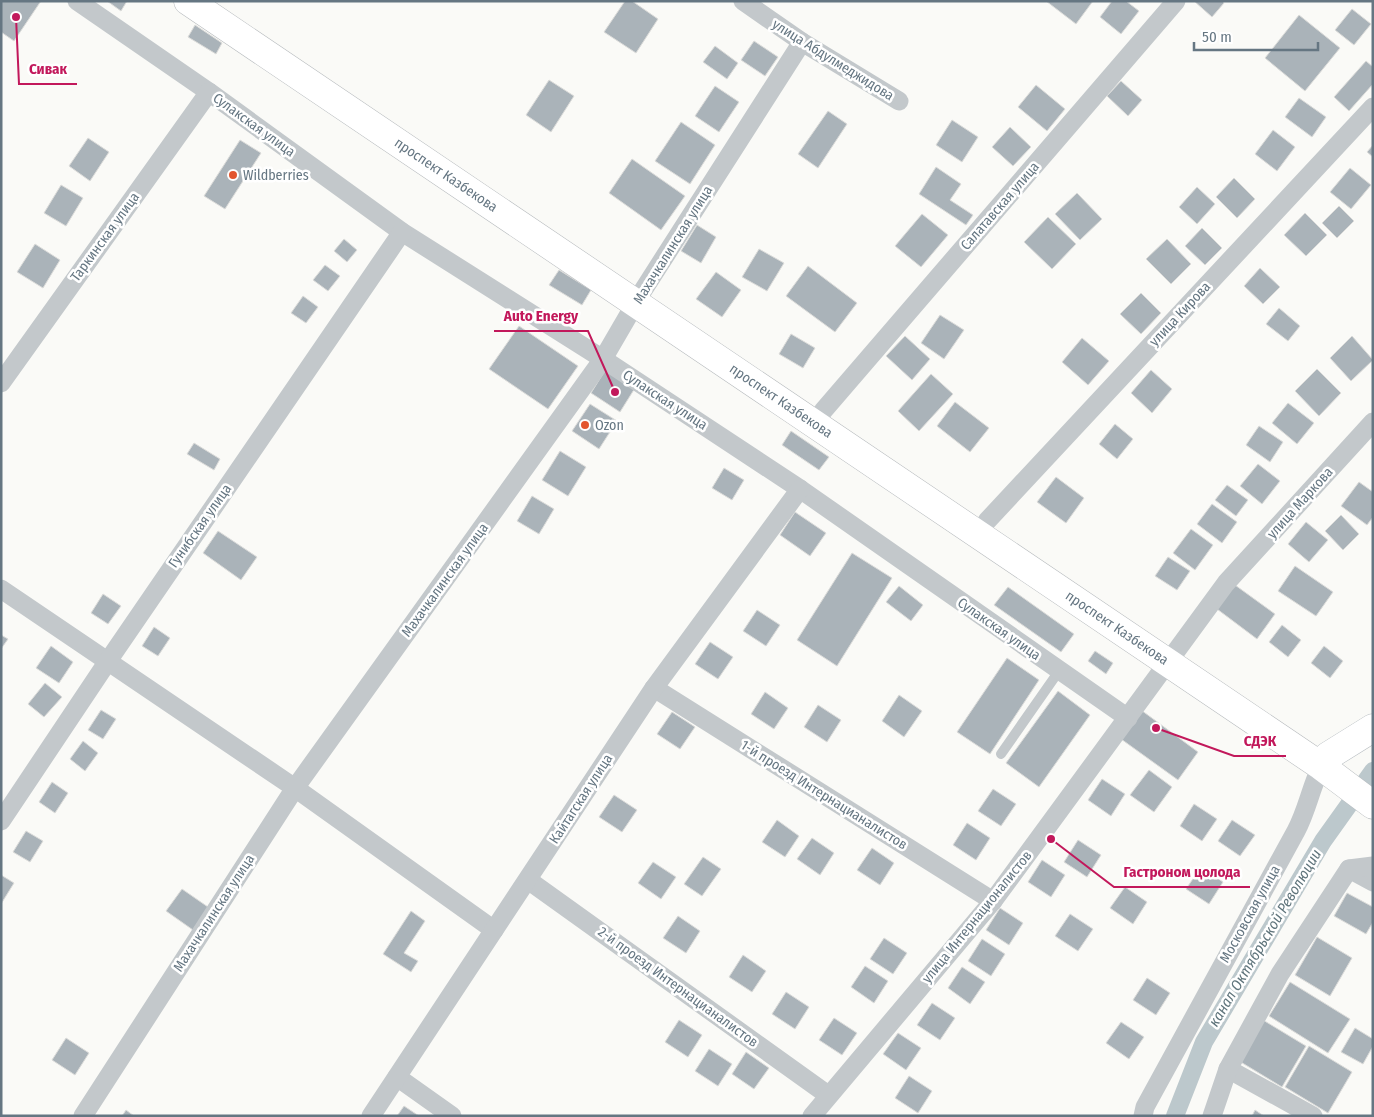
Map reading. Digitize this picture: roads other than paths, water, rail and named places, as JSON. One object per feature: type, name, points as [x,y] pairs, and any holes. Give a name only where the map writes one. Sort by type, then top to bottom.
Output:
[{"type":"main road","name":"проспект Казбекова","points":[[188,1],[639,298],[823,411],[986,521],[1172,658]]},
{"type":"main road","name":"проспект Казбекова","points":[[210,1],[639,298],[1347,777],[1373,788]]},
{"type":"main road","points":[[1324,761],[1373,728]]},
{"type":"main road","name":"проспект Казбекова","points":[[1347,777],[1373,805]]},
{"type":"street","name":"Сулакская улица","points":[[77,1],[209,92],[402,232],[603,360],[800,489],[1128,718]]},
{"type":"street","name":"улица Абдулмеджидова","points":[[743,1],[802,42],[898,101]]},
{"type":"street","name":"Салатавская улица","points":[[823,411],[1168,4]]},
{"type":"street","name":"Махачкалинская улица","points":[[83,1116],[295,788],[603,360],[639,298],[802,42]]},
{"type":"street","name":"Таркинская улица","points":[[1,383],[209,92]]},
{"type":"street","name":"улица Кирова","points":[[986,521],[1373,108]]},
{"type":"street","name":"Гунибская улица","points":[[1,821],[108,661],[402,232]]},
{"type":"street","name":"улица Маркова","points":[[1226,583],[1373,422]]},
{"type":"street","name":"Кайтагская улица","points":[[372,1116],[654,688],[800,489]]},
{"type":"street","name":"улица Интернационалистов","points":[[812,1116],[993,901],[1226,583]]},
{"type":"street","points":[[1,588],[295,788],[494,930]]},
{"type":"street","name":"1-й проезд Интернацианалистов","points":[[654,688],[993,901]]},
{"type":"street","name":"Московская улица","points":[[1141,1113],[1299,825],[1324,761]]},
{"type":"street","points":[[1212,1116],[1228,1069],[1280,974],[1349,869],[1373,866]]},
{"type":"street","points":[[1349,869],[1373,882]]},
{"type":"street","name":"2-й проезд Интернацианалистов","points":[[528,880],[828,1095]]},
{"type":"street","points":[[1228,1069],[1313,1116]]},
{"type":"street","points":[[397,1077],[452,1116]]},
{"type":"lane","points":[[1001,754],[1059,671]]},
{"type":"waterway","name":"канал Октябрьской Революции","points":[[1175,1116],[1204,1042],[1323,841],[1373,771]]},
{"type":"place","name":"Сивак","points":[[16,17]]},
{"type":"place","name":"Wildberries","points":[[233,175]]},
{"type":"place","name":"Auto Energy","points":[[615,392]]},
{"type":"place","name":"Ozon","points":[[585,425]]},
{"type":"place","name":"СДЭК","points":[[1156,728]]},
{"type":"place","name":"Гастроном цолода","points":[[1051,839]]}]
